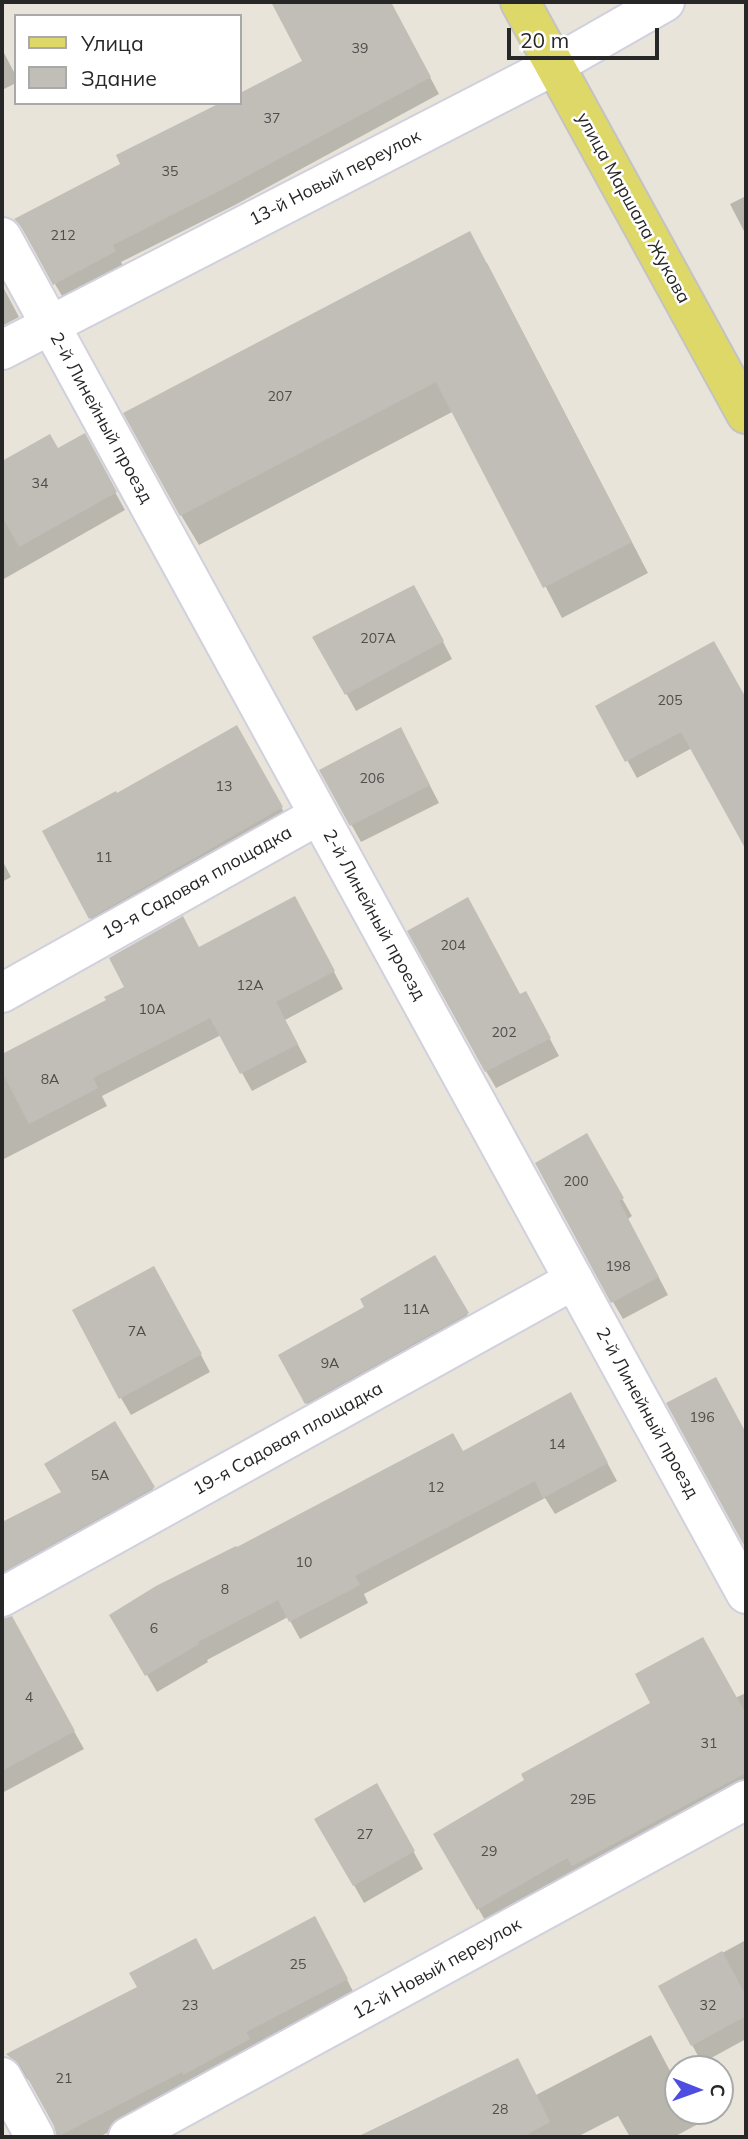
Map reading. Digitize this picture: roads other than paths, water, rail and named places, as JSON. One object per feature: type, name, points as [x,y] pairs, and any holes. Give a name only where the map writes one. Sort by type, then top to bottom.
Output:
[{"type":"main road","name":"улица Маршала Жукова","points":[[520,2],[746,414]]},
{"type":"street","name":"13-й Новый переулок","points":[[2,350],[555,65],[665,2]]},
{"type":"street","name":"2-й Линейный проезд","points":[[2,237],[746,1594]]},
{"type":"street","name":"19-я Садовая площадка","points":[[2,993],[319,815]]},
{"type":"street","name":"19-я Садовая площадка","points":[[2,1597],[574,1280]]},
{"type":"street","name":"12-й Новый переулок","points":[[128,2137],[746,1800]]},
{"type":"street","points":[[2,2077],[35,2137]]}]
